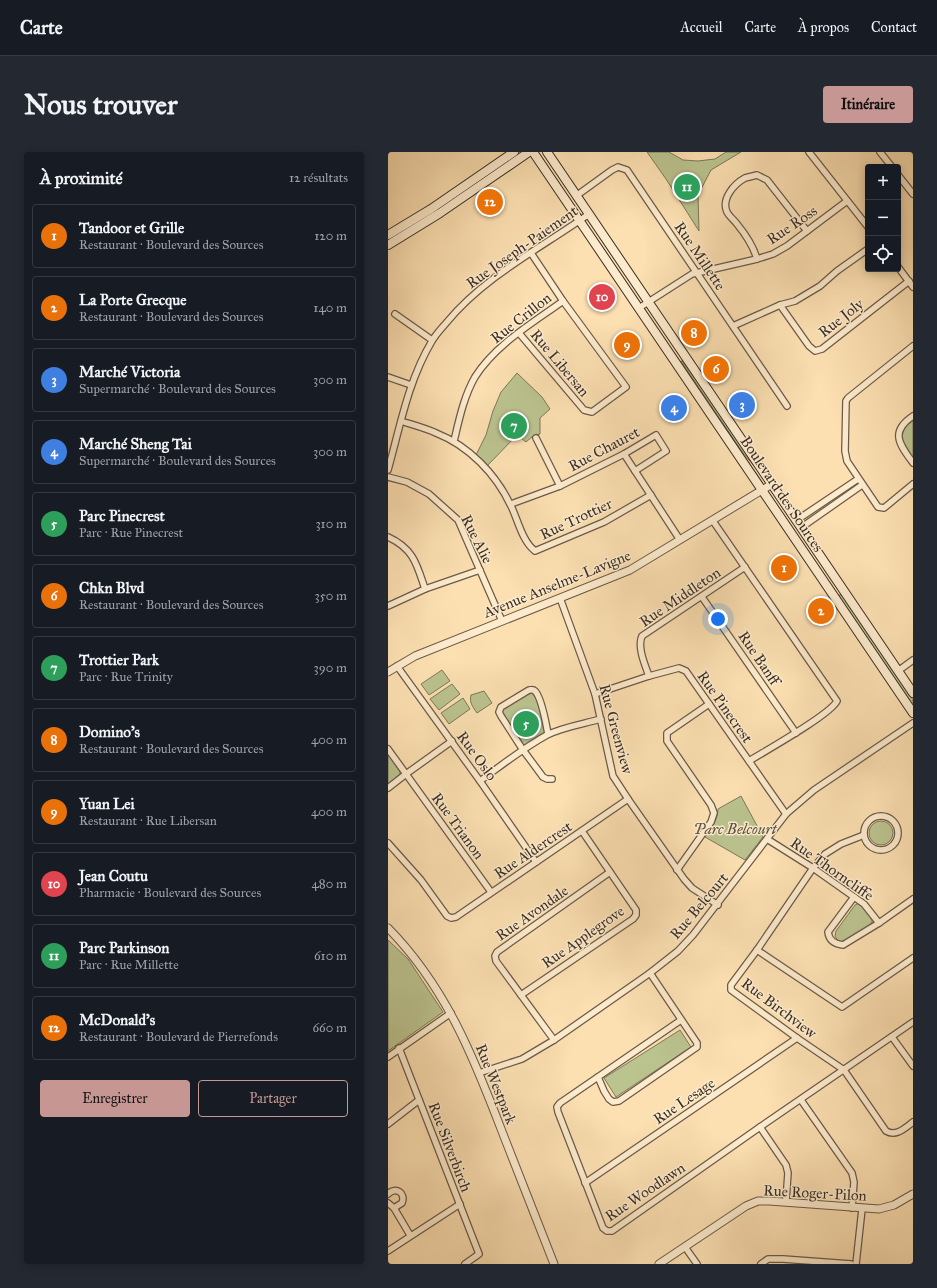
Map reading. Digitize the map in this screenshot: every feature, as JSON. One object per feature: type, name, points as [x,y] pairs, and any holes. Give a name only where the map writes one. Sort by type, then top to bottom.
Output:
[{"type":"main road","points":[[388,235],[431,209],[514,152]]},
{"type":"main road","points":[[388,245],[440,213],[529,152]]},
{"type":"main road","name":"Boulevard des Sources","points":[[533,152],[913,714]]},
{"type":"main road","name":"Boulevard des Sources","points":[[547,152],[913,693]]},
{"type":"main road","points":[[819,575],[829,580],[838,591],[844,591]]},
{"type":"street","points":[[809,152],[865,223]]},
{"type":"street","points":[[880,152],[890,164]]},
{"type":"street","name":"Rue Millette","points":[[576,196],[612,170],[618,167],[627,170],[787,406]]},
{"type":"street","points":[[758,259],[748,238],[727,212],[725,205],[728,194],[737,184],[746,178],[757,175],[767,180],[806,231]]},
{"type":"street","points":[[901,178],[913,194]]},
{"type":"street","name":"Rue Ross","points":[[639,308],[688,276],[773,254],[787,246],[847,201]]},
{"type":"street","name":"Rue Joseph-Paiement","points":[[388,470],[411,385],[432,340],[473,294],[496,276],[589,214]]},
{"type":"street","points":[[733,326],[780,305],[796,301],[820,286],[837,271],[865,251]]},
{"type":"street","name":"Rue Libersan","points":[[519,333],[584,410],[592,412],[626,387],[531,253]]},
{"type":"street","points":[[901,271],[913,287]]},
{"type":"street","name":"Rue Joly","points":[[780,305],[809,346],[815,352],[822,349],[909,281]]},
{"type":"street","name":"Rue Crillon","points":[[454,441],[465,401],[475,378],[482,368],[498,349],[564,301]]},
{"type":"street","points":[[395,314],[432,340]]},
{"type":"street","points":[[913,346],[846,401],[845,451],[847,461],[878,507],[884,508],[913,484]]},
{"type":"street","points":[[388,378],[411,385]]},
{"type":"street","points":[[913,416],[901,426],[898,436],[902,448],[913,463]]},
{"type":"street","name":"Rue Trottier","points":[[401,421],[436,432],[454,441],[471,453],[494,477],[511,504],[529,546],[534,551],[604,522],[651,495]]},
{"type":"street","name":"Rue Chauret","points":[[511,504],[560,486],[624,454],[656,435],[666,451],[635,471]]},
{"type":"street","points":[[536,438],[560,486]]},
{"type":"street","points":[[624,454],[680,540]]},
{"type":"street","name":"Rue Alie","points":[[388,477],[407,482],[429,494],[458,520],[502,621]]},
{"type":"street","points":[[799,524],[858,479]]},
{"type":"street","name":"Avenue Anselme-Lavigne","points":[[388,672],[415,656],[630,570],[763,491],[772,484]]},
{"type":"street","points":[[799,524],[862,485]]},
{"type":"street","points":[[713,521],[836,701],[835,705],[796,733],[749,761]]},
{"type":"street","points":[[388,537],[398,541],[414,558],[425,589]]},
{"type":"street","name":"Rue Middleton","points":[[649,676],[640,646],[642,636],[745,567]]},
{"type":"street","points":[[388,606],[425,589],[480,570]]},
{"type":"street","name":"Rue Banff","points":[[702,596],[796,733]]},
{"type":"street","name":"Rue Greenview","points":[[560,598],[595,694],[613,776],[677,870],[692,888],[718,905]]},
{"type":"street","points":[[898,671],[913,660]]},
{"type":"street","name":"Rue Oslo","points":[[397,666],[536,862]]},
{"type":"street","name":"Rue Pinecrest","points":[[595,694],[649,676],[679,668],[686,671],[786,814]]},
{"type":"street","points":[[548,734],[539,698],[535,691],[529,690],[501,707],[499,712],[501,716],[542,777],[552,779]]},
{"type":"street","points":[[677,870],[711,822],[714,813],[711,805],[667,742],[667,733],[709,704]]},
{"type":"street","points":[[480,781],[548,734],[601,719]]},
{"type":"street","name":"Rue Belcourt","points":[[479,1073],[522,1059],[554,1040],[650,973],[678,950],[693,935],[718,905],[786,814],[814,790],[913,723]]},
{"type":"street","points":[[388,788],[452,742]]},
{"type":"street","name":"Rue Trianon","points":[[388,749],[491,892]]},
{"type":"street","name":"Rue Aldercrest","points":[[388,843],[412,869],[447,916],[450,918],[456,917],[628,799]]},
{"type":"street","points":[[879,816],[889,818],[893,821],[898,831],[895,842],[891,847],[880,850],[874,849],[869,845],[864,835],[864,830],[869,820],[879,816]]},
{"type":"street","name":"Rue Applegrove","points":[[521,995],[633,919],[636,915],[636,910],[582,832]]},
{"type":"street","name":"Rue Birchview","points":[[864,835],[841,844],[825,854],[813,868],[731,986],[731,990],[844,1070],[886,1132],[896,1134],[913,1122]]},
{"type":"street","name":"Rue Thorncliffe","points":[[767,839],[813,868],[864,904],[880,923]]},
{"type":"street","name":"Rue Avondale","points":[[554,1040],[496,961],[495,956],[497,952],[610,872]]},
{"type":"street","points":[[854,897],[828,932],[829,937],[833,942],[843,945],[880,923],[913,899]]},
{"type":"street","name":"Rue Westpark","points":[[388,928],[421,966],[451,1013],[479,1073],[554,1264]]},
{"type":"street","points":[[757,950],[842,1007],[913,958]]},
{"type":"street","points":[[598,1077],[609,1099],[613,1102],[619,1101],[697,1047],[697,1043],[650,973]]},
{"type":"street","points":[[388,1057],[451,1013]]},
{"type":"street","name":"Rue Woodlawn","points":[[681,1020],[560,1103],[557,1107],[603,1228],[607,1231],[612,1231],[913,1022]]},
{"type":"street","points":[[892,1037],[913,1066]]},
{"type":"street","name":"Rue Lesage","points":[[585,1183],[797,1038]]},
{"type":"street","name":"Rue Silverbirch","points":[[399,1048],[479,1254],[465,1264]]},
{"type":"street","points":[[388,1124],[419,1100]]},
{"type":"street","points":[[801,1100],[852,1173],[854,1182],[852,1208]]},
{"type":"street","points":[[760,1127],[786,1165],[788,1172],[786,1201]]},
{"type":"street","points":[[388,1194],[394,1190],[400,1191],[403,1196],[402,1203],[394,1208]]},
{"type":"street","name":"Rue Roger-Pilon","points":[[659,1264],[746,1206],[758,1201],[786,1201],[862,1209],[879,1209],[894,1205],[913,1194]]},
{"type":"street","points":[[388,1203],[394,1208],[410,1235]]},
{"type":"street","points":[[388,1251],[410,1235],[460,1204]]},
{"type":"street","points":[[856,1264],[862,1209]]},
{"type":"street","points":[[685,1247],[697,1264]]},
{"type":"street","points":[[761,1264],[768,1259],[851,1264]]},
{"type":"green space","points":[[647,152],[669,152],[683,160],[698,161],[715,159],[726,152],[741,152],[711,170],[698,195],[699,231],[666,179]]},
{"type":"green space","points":[[681,361],[705,392],[755,467],[743,453]]},
{"type":"green space","points":[[517,373],[542,397],[550,409],[540,418],[540,434],[533,436],[526,442],[517,435],[487,466],[476,455],[486,435],[493,411],[501,392]]},
{"type":"green space","points":[[913,415],[913,461],[903,448],[900,428]]},
{"type":"green space","points":[[838,595],[842,595],[910,695],[913,700],[913,706]]},
{"type":"green space","points":[[442,670],[450,681],[429,695],[421,684]]},
{"type":"green space","points":[[452,684],[460,694],[439,710],[430,699]]},
{"type":"green space","points":[[484,691],[492,703],[477,713],[471,703],[471,695]]},
{"type":"green space","points":[[530,692],[539,704],[546,731],[524,746],[502,712],[503,708]]},
{"type":"green space","points":[[463,698],[470,709],[449,724],[441,713]]},
{"type":"green space","points":[[388,754],[400,774],[388,784]]},
{"type":"green space","name":"Parc Belcourt","points":[[741,796],[763,837],[745,860],[705,837],[712,827],[718,813],[718,809]]},
{"type":"green space","points":[[881,821],[890,824],[893,833],[890,842],[881,845],[872,842],[869,833],[872,824]]},
{"type":"green space","points":[[857,904],[861,904],[872,918],[872,923],[847,941],[840,941],[835,936],[836,931]]},
{"type":"green space","points":[[388,940],[408,959],[443,1012],[388,1051]]},
{"type":"green space","points":[[680,1030],[691,1047],[616,1097],[604,1078]]},
{"type":"place","name":"Parc Parkinson","points":[[687,187]]},
{"type":"place","name":"McDonald's","points":[[490,202]]},
{"type":"place","name":"Jean Coutu","points":[[602,297]]},
{"type":"place","name":"Domino's","points":[[694,333]]},
{"type":"place","name":"Yuan Lei","points":[[627,345]]},
{"type":"place","name":"Chkn Blvd","points":[[716,369]]},
{"type":"place","name":"Marché Victoria","points":[[742,405]]},
{"type":"place","name":"Marché Sheng Tai","points":[[674,408]]},
{"type":"place","name":"Trottier Park","points":[[514,426]]},
{"type":"place","name":"Tandoor et Grille","points":[[784,568]]},
{"type":"place","name":"La Porte Grecque","points":[[821,611]]},
{"type":"place","name":"Parc Pinecrest","points":[[526,724]]}]
